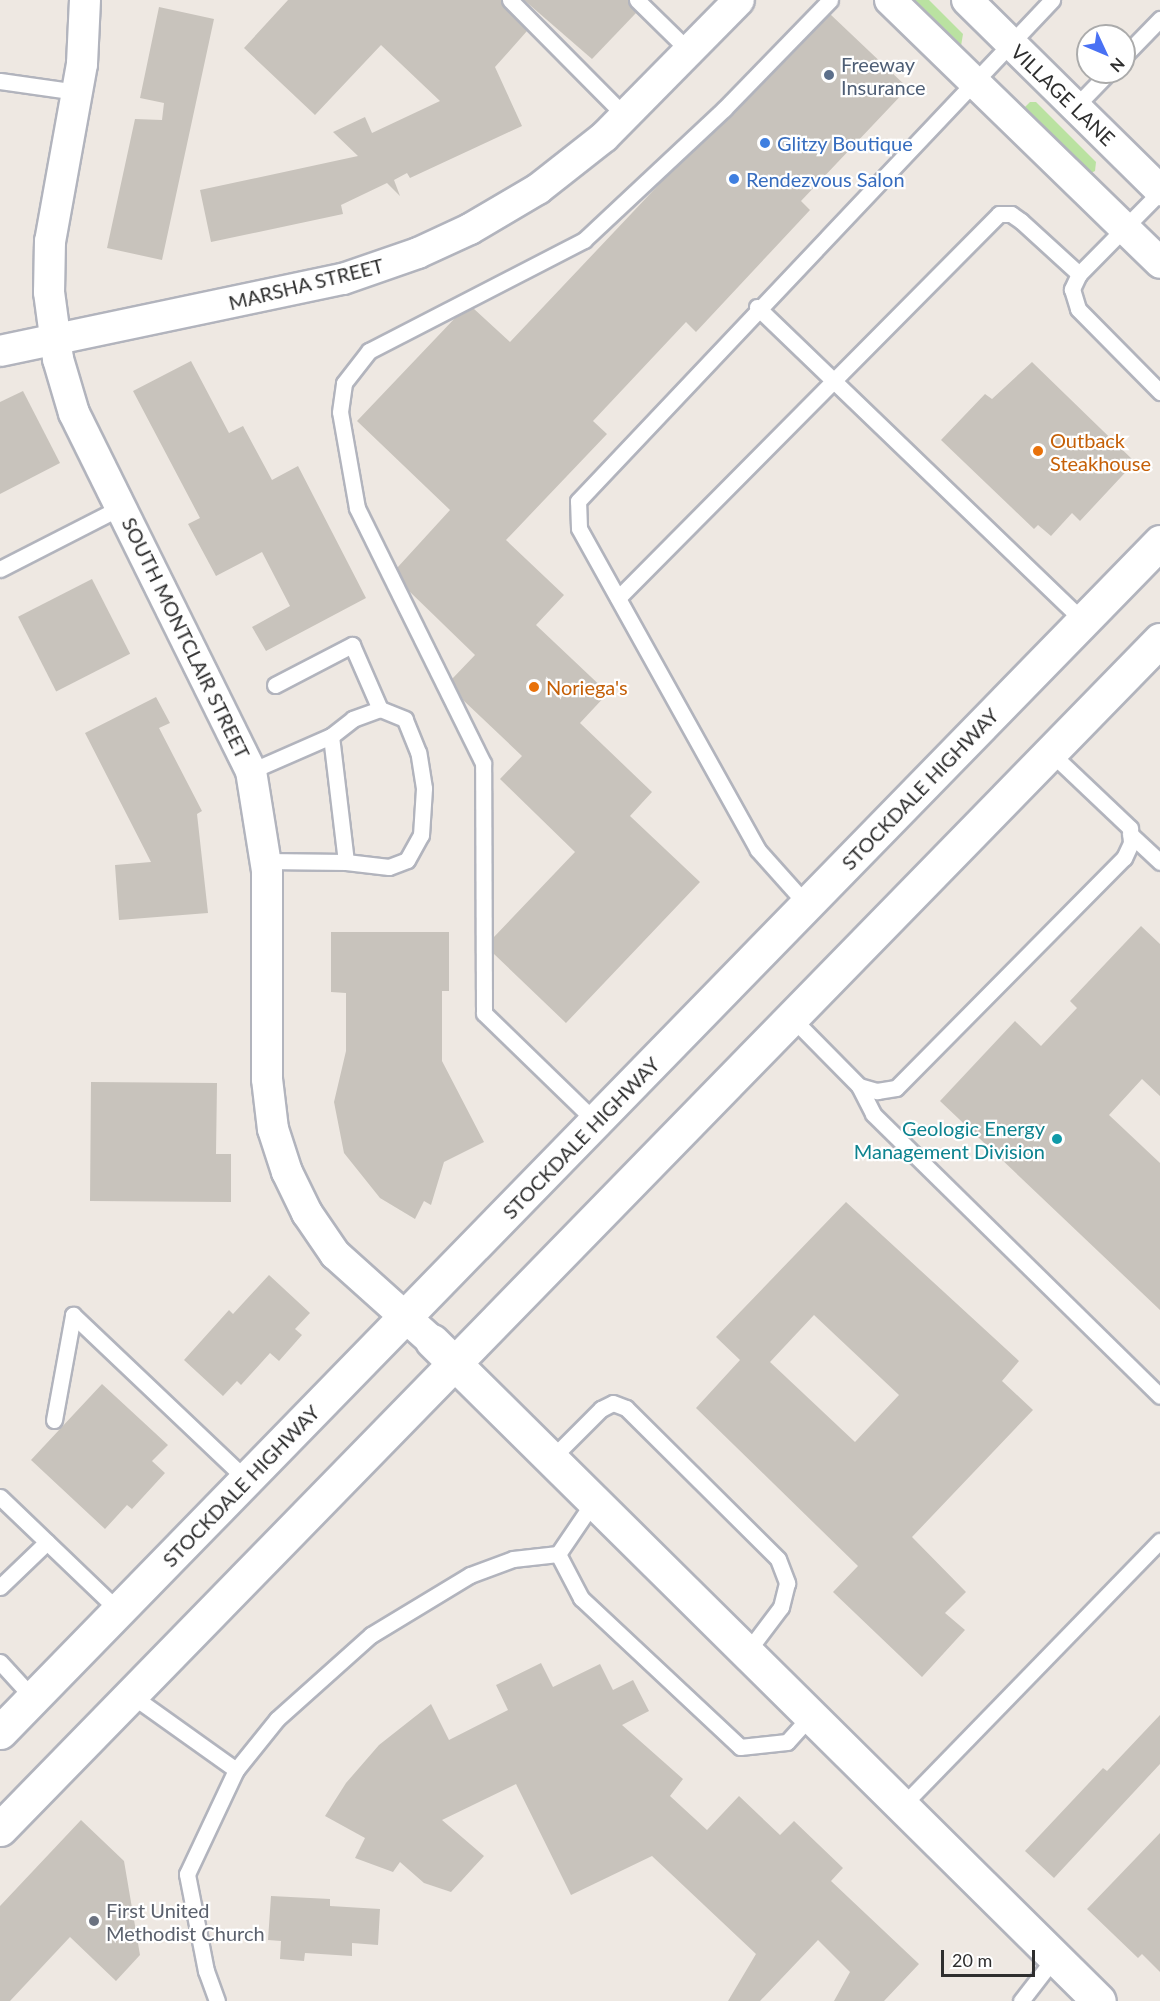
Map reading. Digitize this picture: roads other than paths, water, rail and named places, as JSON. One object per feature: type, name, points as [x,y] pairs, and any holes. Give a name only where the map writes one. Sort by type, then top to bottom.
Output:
[{"type":"main road","name":"STOCKDALE HIGHWAY","points":[[0,1732],[1160,542]]},
{"type":"main road","points":[[0,1829],[131,1695],[443,1352],[791,1017],[1160,640]]},
{"type":"main road","points":[[443,1352],[1099,2001]]},
{"type":"street","name":"SOUTH MONTCLAIR STREET","points":[[85,0],[77,92],[50,241],[49,292],[54,340],[75,413],[251,771],[266,861],[267,1079],[273,1129],[287,1172],[306,1213],[335,1254],[443,1352]]},
{"type":"street","name":"MARSHA STREET","points":[[0,351],[343,279],[418,253],[479,224],[538,189],[625,116],[739,0]]},
{"type":"street","points":[[890,0],[1160,263]]},
{"type":"street","name":"VILLAGE LANE","points":[[967,0],[1160,191]]},
{"type":"lane","points":[[510,0],[625,116]]},
{"type":"lane","points":[[637,0],[689,51]]},
{"type":"lane","points":[[596,1122],[484,1013],[483,763],[357,508],[340,412],[344,383],[369,351],[584,240],[724,109],[830,0]]},
{"type":"lane","points":[[807,905],[758,850],[579,528],[578,501],[758,307],[1052,0]]},
{"type":"lane","points":[[1136,44],[1160,19]]},
{"type":"lane","points":[[0,81],[77,92]]},
{"type":"lane","points":[[1075,107],[1097,84]]},
{"type":"lane","points":[[1160,191],[1079,274],[1072,289],[1078,309],[1160,392]]},
{"type":"lane","points":[[618,598],[835,382],[999,214],[1011,214],[1021,221],[1079,274]]},
{"type":"lane","points":[[758,307],[1083,621]]},
{"type":"lane","points":[[0,570],[121,507]]},
{"type":"lane","points":[[274,685],[352,645],[380,709]]},
{"type":"lane","points":[[251,771],[331,735],[353,719],[380,709],[405,719],[418,752],[424,788],[421,835],[407,860],[389,867],[346,862],[266,861]]},
{"type":"lane","points":[[331,735],[346,862]]},
{"type":"lane","points":[[859,1086],[877,1091],[896,1088],[1124,858],[1131,843],[1130,828],[1050,752]]},
{"type":"lane","points":[[1130,834],[1160,862]]},
{"type":"lane","points":[[791,1017],[859,1086],[873,1114],[1160,1396]]},
{"type":"lane","points":[[54,1420],[73,1315],[247,1480]]},
{"type":"lane","points":[[551,1458],[601,1409],[613,1403],[626,1408],[778,1559],[788,1583],[781,1606],[747,1652]]},
{"type":"lane","points":[[0,1497],[119,1611]]},
{"type":"lane","points":[[217,2001],[206,1971],[188,1874],[236,1770],[277,1719],[371,1635],[471,1575],[513,1559],[558,1554],[594,1501]]},
{"type":"lane","points":[[902,1806],[1160,1540]]},
{"type":"lane","points":[[0,1587],[47,1542]]},
{"type":"lane","points":[[558,1554],[581,1598],[740,1747],[787,1742],[811,1716]]},
{"type":"lane","points":[[0,1662],[33,1698]]},
{"type":"lane","points":[[131,1695],[236,1770]]},
{"type":"lane","points":[[1021,2001],[1055,1957]]},
{"type":"place","name":"Freeway Insurance","points":[[829,75]]},
{"type":"place","name":"Glitzy Boutique","points":[[765,143]]},
{"type":"place","name":"Rendezvous Salon","points":[[734,179]]},
{"type":"place","name":"Outback Steakhouse","points":[[1038,451]]},
{"type":"place","name":"Noriega's","points":[[534,687]]},
{"type":"place","name":"Geologic Energy Management Division","points":[[1057,1139]]},
{"type":"place","name":"First United Methodist Church","points":[[94,1921]]}]
